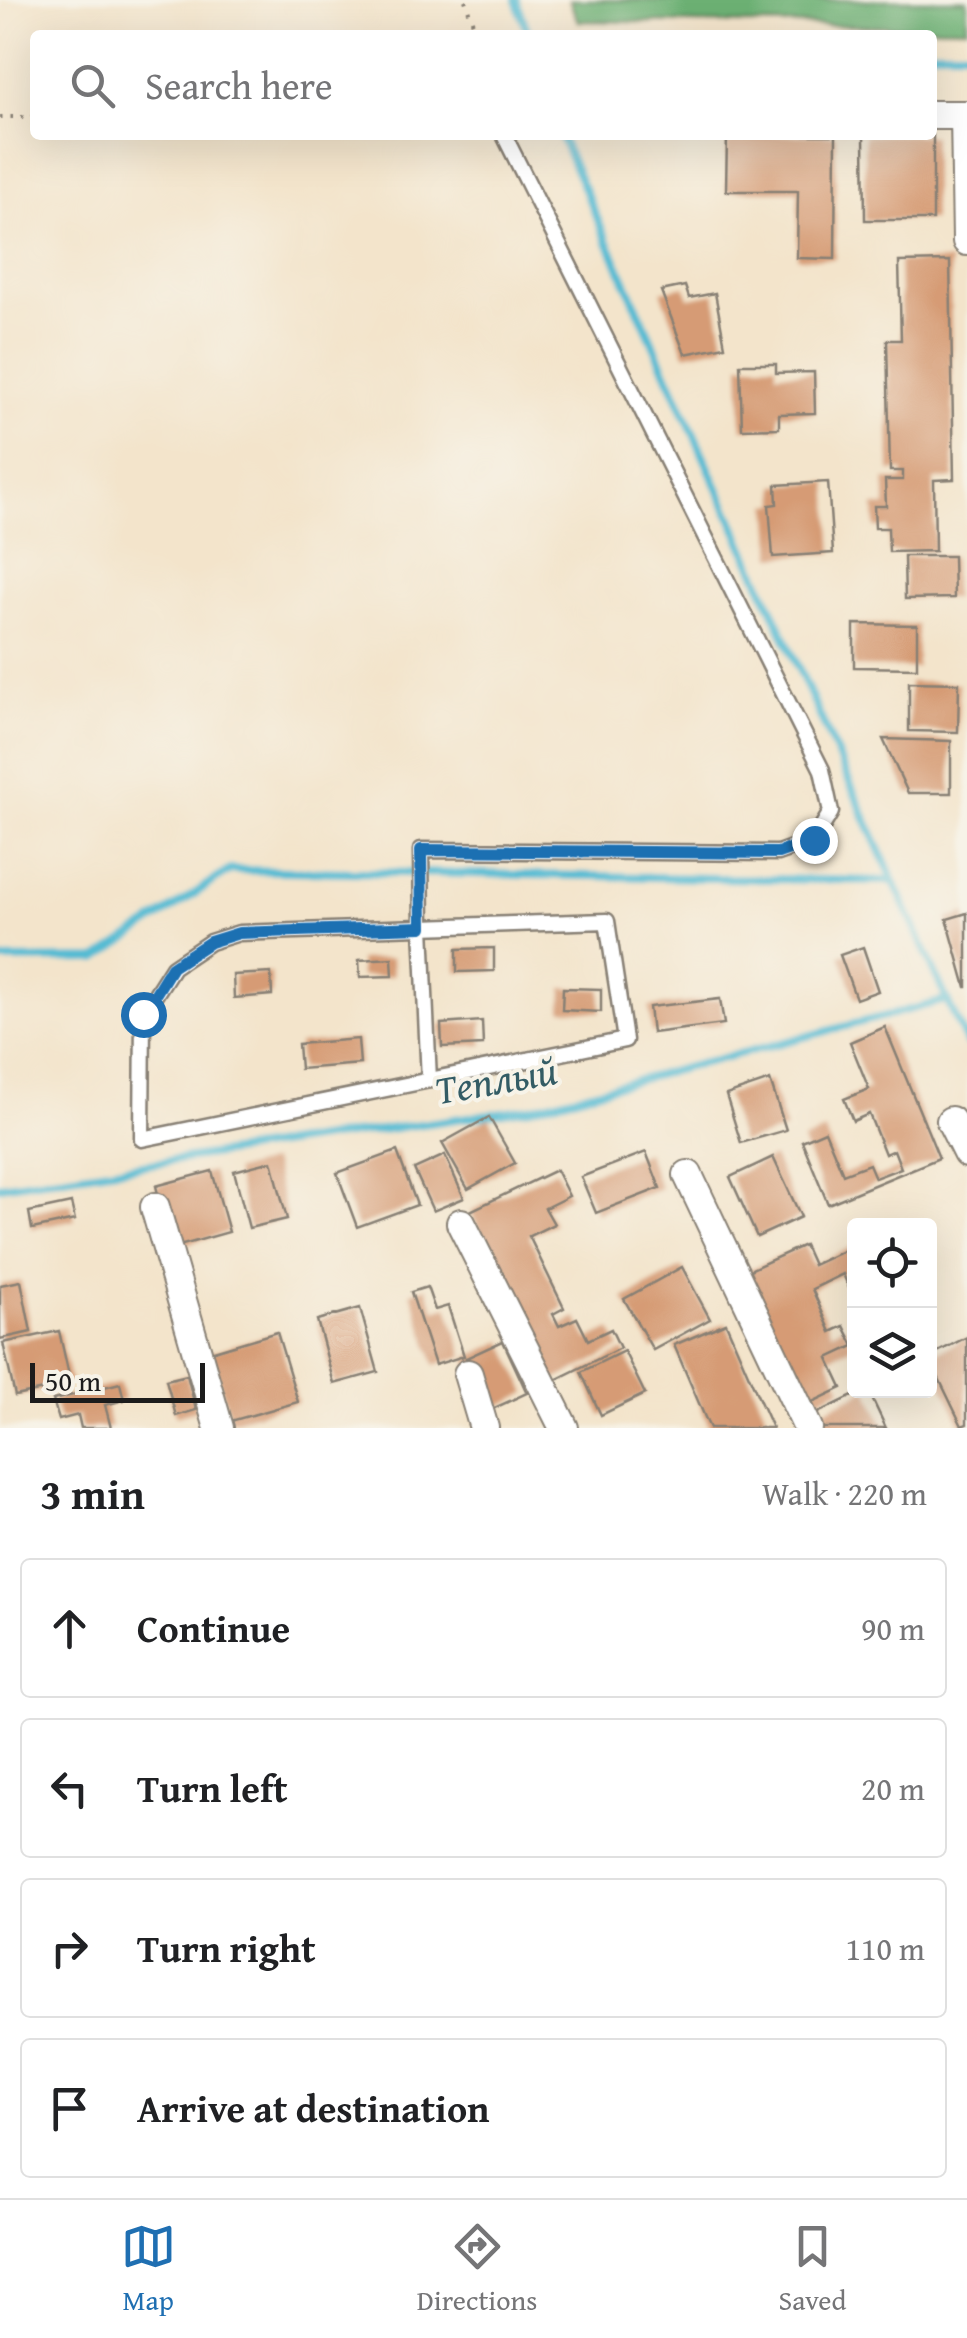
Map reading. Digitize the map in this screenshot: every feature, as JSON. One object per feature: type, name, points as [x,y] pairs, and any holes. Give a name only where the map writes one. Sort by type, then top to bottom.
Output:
[{"type":"street","points":[[937,115],[966,115],[967,241]]},
{"type":"street","points":[[959,1118],[967,1153]]},
{"type":"street","points":[[688,1175],[808,1428]]},
{"type":"street","points":[[155,1207],[219,1428]]},
{"type":"street","points":[[461,1222],[564,1428]]},
{"type":"street","points":[[468,1374],[484,1428]]},
{"type":"lane","points":[[429,1080],[421,850],[778,853],[814,840],[831,812],[822,770],[507,140]]},
{"type":"lane","points":[[607,921],[625,1040],[429,1080],[142,1138],[143,1014],[172,967],[210,942],[239,933],[607,921]]},
{"type":"path","points":[[465,0],[475,30]]},
{"type":"path","points":[[0,118],[30,117]]},
{"type":"green space","points":[[569,0],[967,0],[967,28],[578,21]]},
{"type":"building","points":[[727,140],[836,140],[835,259],[797,258],[798,191],[726,191]]},
{"type":"building","points":[[864,140],[933,140],[933,220],[865,220]]},
{"type":"building","points":[[950,261],[954,479],[934,480],[935,551],[889,552],[888,528],[875,528],[874,506],[886,506],[885,480],[903,480],[903,471],[890,471],[887,340],[901,340],[899,262]]},
{"type":"building","points":[[685,286],[689,298],[715,293],[725,346],[685,354],[661,291]]},
{"type":"building","points":[[740,364],[776,364],[776,373],[814,372],[815,413],[779,414],[779,428],[742,429]]},
{"type":"building","points":[[828,482],[833,553],[773,557],[769,505],[777,504],[776,485]]},
{"type":"building","points":[[904,556],[953,556],[954,598],[905,599]]},
{"type":"building","points":[[854,624],[917,625],[917,668],[854,667]]},
{"type":"building","points":[[909,682],[959,683],[958,732],[909,731]]},
{"type":"building","points":[[883,739],[951,741],[951,793],[908,793]]},
{"type":"building","points":[[967,913],[967,987],[966,987],[947,919]]},
{"type":"building","points":[[863,947],[878,991],[856,999],[840,955]]},
{"type":"building","points":[[494,948],[494,971],[457,972],[457,949]]},
{"type":"building","points":[[392,958],[393,976],[360,977],[359,960]]},
{"type":"building","points":[[271,973],[272,995],[234,998],[233,975]]},
{"type":"building","points":[[563,988],[601,989],[601,1012],[562,1010]]},
{"type":"building","points":[[720,999],[724,1024],[652,1033],[649,1007]]},
{"type":"building","points":[[482,1021],[483,1045],[442,1047],[441,1024]]},
{"type":"building","points":[[885,1027],[939,1158],[828,1204],[802,1141],[825,1131],[843,1174],[869,1164],[875,1178],[901,1168],[894,1150],[885,1154],[869,1114],[853,1121],[844,1099],[869,1089],[850,1042]]},
{"type":"building","points":[[358,1039],[360,1064],[300,1069],[298,1044]]},
{"type":"building","points":[[770,1080],[786,1130],[741,1143],[726,1095]]},
{"type":"building","points":[[489,1117],[515,1163],[468,1189],[442,1143]]},
{"type":"building","points":[[397,1151],[417,1205],[357,1227],[337,1173]]},
{"type":"building","points":[[646,1152],[660,1188],[596,1213],[581,1177]]},
{"type":"building","points":[[445,1155],[464,1198],[433,1211],[414,1169]]},
{"type":"building","points":[[773,1157],[801,1217],[757,1237],[730,1177]]},
{"type":"building","points":[[272,1161],[287,1219],[249,1228],[234,1171]]},
{"type":"building","points":[[556,1170],[569,1196],[545,1208],[554,1224],[529,1236],[564,1308],[553,1314],[559,1326],[577,1318],[588,1340],[611,1329],[620,1348],[553,1381],[470,1211]]},
{"type":"building","points":[[212,1171],[229,1232],[172,1248],[156,1186]]},
{"type":"building","points":[[71,1203],[75,1220],[32,1229],[29,1212]]},
{"type":"building","points":[[804,1245],[813,1265],[847,1249],[847,1283],[843,1274],[812,1289],[831,1332],[844,1326],[847,1332],[847,1349],[828,1358],[842,1388],[804,1406],[743,1273]]},
{"type":"building","points":[[682,1267],[710,1319],[653,1350],[624,1299]]},
{"type":"building","points":[[21,1281],[31,1332],[0,1339],[0,1285]]},
{"type":"building","points":[[427,1287],[435,1310],[448,1306],[464,1356],[435,1365],[411,1292]]},
{"type":"building","points":[[360,1308],[378,1372],[334,1384],[317,1320]]},
{"type":"building","points":[[726,1323],[772,1428],[710,1428],[707,1422],[674,1345]]},
{"type":"building","points":[[59,1331],[71,1384],[15,1396],[3,1343]]},
{"type":"building","points":[[277,1332],[298,1402],[231,1421],[210,1352]]},
{"type":"building","points":[[967,1337],[967,1424],[962,1426],[937,1374],[937,1352]]},
{"type":"building","points":[[503,1341],[527,1393],[490,1410],[466,1358]]},
{"type":"building","points":[[624,1351],[645,1394],[601,1415],[581,1372]]},
{"type":"building","points":[[187,1375],[196,1410],[176,1416],[166,1380]]},
{"type":"building","points":[[120,1383],[124,1400],[105,1405],[111,1428],[81,1428],[78,1415],[59,1420],[53,1400]]},
{"type":"building","points":[[848,1398],[872,1398],[886,1428],[814,1428],[809,1417]]},
{"type":"waterway","points":[[516,0],[527,30]]},
{"type":"waterway","points":[[937,51],[967,51]]},
{"type":"waterway","points":[[562,140],[947,1000]]},
{"type":"waterway","points":[[0,960],[97,959],[230,870],[892,881]]},
{"type":"waterway","name":"Теплый","points":[[0,1186],[530,1108],[947,1000],[967,1043]]},
{"type":"route","points":[[143,1014],[172,967],[210,942],[239,933],[422,927],[421,850],[778,853],[814,840]]}]
